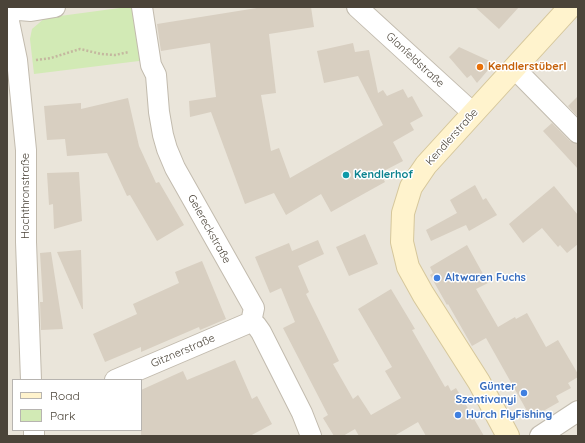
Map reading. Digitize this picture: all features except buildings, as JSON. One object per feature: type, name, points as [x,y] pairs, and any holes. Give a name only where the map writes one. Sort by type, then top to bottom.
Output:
[{"type":"street","points":[[7,9],[31,11],[55,7]]},
{"type":"street","name":"Geiereckstraße","points":[[142,7],[151,65],[156,75],[159,112],[167,149],[175,168],[254,308],[251,322]]},
{"type":"street","name":"Glanfeldstraße","points":[[357,7],[473,113]]},
{"type":"street","name":"Kendlerstraße","points":[[508,436],[479,382],[423,294],[408,267],[402,242],[403,212],[411,187],[426,165],[570,7]]},
{"type":"street","name":"Hochthronstraße","points":[[7,12],[17,60],[26,158],[26,242],[31,379]]},
{"type":"street","points":[[515,69],[578,133]]},
{"type":"street","points":[[251,322],[256,325],[261,332],[302,413],[311,436]]},
{"type":"street","name":"Gitznerstraße","points":[[117,379],[251,322]]},
{"type":"street","points":[[540,436],[578,411]]},
{"type":"path","points":[[17,60],[28,58],[41,60],[80,49],[100,54],[115,55],[148,45]]},
{"type":"shaded area","points":[[7,7],[578,7],[578,436],[7,436]]},
{"type":"green space","points":[[135,7],[147,60],[34,74],[30,39],[32,29],[45,18]]},
{"type":"place","name":"Kendlerstüberl","points":[[480,67]]},
{"type":"place","name":"Kendlerhof","points":[[346,175]]},
{"type":"place","name":"Altwaren Fuchs","points":[[437,278]]},
{"type":"place","name":"Günter Szentivanyi","points":[[524,393]]},
{"type":"place","name":"Hurch FlyFishing","points":[[458,415]]}]
